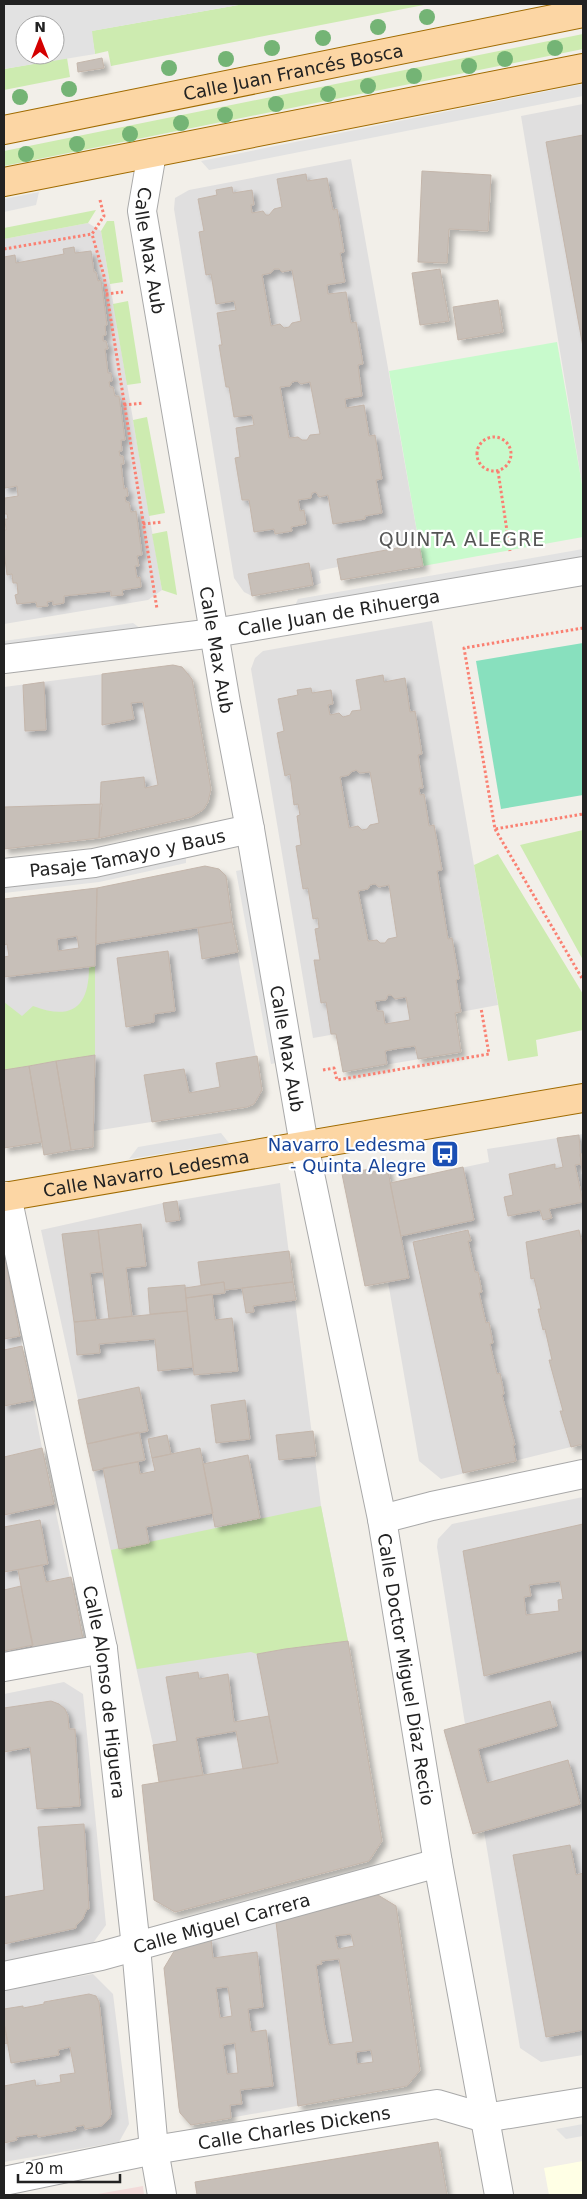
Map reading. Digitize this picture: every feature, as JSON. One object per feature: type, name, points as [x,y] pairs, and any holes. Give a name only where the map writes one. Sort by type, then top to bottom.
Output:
[{"type":"main road","name":"Calle Juan Francés Bosca","points":[[4,130],[583,13]]},
{"type":"main road","points":[[4,182],[583,68]]},
{"type":"main road","name":"Calle Navarro Ledesma","points":[[6,1196],[583,1098]]},
{"type":"street","name":"Calle Max Aub","points":[[152,153],[142,211],[304,1144]]},
{"type":"street","name":"Calle Juan de Rihuerga","points":[[4,659],[214,633],[583,571]]},
{"type":"street","name":"Pasaje Tamayo y Baus","points":[[4,873],[94,863],[250,829]]},
{"type":"street","name":"Calle Doctor Miguel Díaz Recio","points":[[304,1144],[382,1519],[438,1863],[499,2195]]},
{"type":"street","name":"Calle Alonso de Higuera","points":[[6,1196],[103,1649],[136,1947],[154,2150],[162,2195]]},
{"type":"street","points":[[382,1519],[432,1506],[583,1474]]},
{"type":"street","points":[[4,1667],[103,1649]]},
{"type":"street","name":"Calle Miguel Carrera","points":[[4,1976],[136,1947],[438,1863]]},
{"type":"street","name":"Calle Charles Dickens","points":[[4,2181],[154,2150],[437,2104],[485,2118],[583,2102]]},
{"type":"path","points":[[4,249],[92,234],[104,216],[100,200]]},
{"type":"path","points":[[92,234],[104,276],[161,639]]},
{"type":"path","points":[[493,436],[501,438],[508,443],[511,451],[510,459],[498,471],[490,471],[482,467],[476,452],[479,444],[493,436]]},
{"type":"path","points":[[498,471],[511,556]]},
{"type":"path","points":[[583,628],[464,648],[495,829],[583,980]]},
{"type":"path","points":[[495,829],[583,814]]},
{"type":"path","points":[[292,1075],[334,1068],[337,1080],[489,1054],[481,1008]]},
{"type":"shaded area","points":[[4,4],[244,4],[92,31],[95,54],[65,59],[65,15],[15,15],[15,65],[28,65],[4,69]]},
{"type":"shaded area","points":[[583,84],[583,96],[209,170],[201,161]]},
{"type":"shaded area","points":[[583,104],[583,490],[521,116]]},
{"type":"shaded area","points":[[351,159],[423,566],[341,580],[338,567],[319,571],[321,583],[316,585],[252,596],[244,592],[234,578],[174,209],[175,198],[189,190]]},
{"type":"shaded area","points":[[39,192],[36,205],[4,212],[4,199]]},
{"type":"shaded area","points":[[88,223],[101,231],[162,590],[148,600],[4,624],[4,239]]},
{"type":"shaded area","points":[[583,549],[583,561],[292,612],[298,599]]},
{"type":"shaded area","points":[[432,621],[498,1005],[455,1013],[461,1052],[343,1072],[336,1034],[313,1038],[251,669],[255,658],[263,651]]},
{"type":"shaded area","points":[[133,623],[147,633],[4,652],[4,641]]},
{"type":"shaded area","points":[[173,665],[182,667],[189,674],[194,687],[211,789],[208,802],[203,810],[187,818],[99,838],[4,849],[4,687]]},
{"type":"shaded area","points":[[186,853],[186,863],[99,882],[4,893],[4,884]]},
{"type":"shaded area","points":[[205,866],[219,869],[226,876],[232,922],[262,1090],[259,1097],[254,1104],[247,1107],[94,1131],[93,1147],[44,1155],[42,1142],[4,1148],[4,899],[97,888]]},
{"type":"shaded area","points":[[246,869],[281,1062],[271,1064],[236,871]]},
{"type":"shaded area","points":[[221,1133],[229,1143],[129,1159],[138,1147]]},
{"type":"shaded area","points":[[583,1134],[583,1444],[441,1479],[419,1461],[388,1282],[365,1286],[342,1174],[387,1166],[390,1183],[489,1162],[487,1149]]},
{"type":"shaded area","points":[[280,1183],[321,1506],[348,1641],[281,1884],[175,1912],[154,1900],[142,1785],[159,1782],[153,1745],[41,1230],[163,1203]]},
{"type":"shaded area","points":[[4,1252],[42,1448],[83,1639],[4,1655]]},
{"type":"shaded area","points":[[583,1497],[583,2055],[541,2062],[520,2048],[484,1831],[473,1834],[444,1730],[465,1724],[437,1547],[438,1539],[452,1524]]},
{"type":"shaded area","points":[[64,1682],[83,1694],[106,1925],[93,1943],[87,1947],[4,1963],[4,1694]]},
{"type":"shaded area","points":[[378,1895],[396,1906],[420,2070],[407,2086],[191,2125],[180,2113],[179,2108],[164,1968],[176,1948]]},
{"type":"shaded area","points":[[93,1974],[113,1994],[129,2124],[119,2142],[4,2162],[4,1990]]},
{"type":"shaded area","points":[[583,2124],[583,2136],[566,2139],[556,2129]]},
{"type":"shaded area","points":[[583,2161],[583,2195],[549,2195],[544,2168]]},
{"type":"shaded area","points":[[143,2186],[144,2195],[92,2195]]},
{"type":"green space","points":[[244,4],[429,4],[111,66],[108,51],[95,54],[91,31]]},
{"type":"green space","points":[[583,34],[583,49],[4,166],[4,151]]},
{"type":"green space","points":[[65,58],[67,58],[70,77],[4,90],[4,69],[27,65],[65,65]]},
{"type":"green space","points":[[96,210],[88,223],[4,239],[4,228]]},
{"type":"green space","points":[[107,221],[114,221],[123,282],[110,284],[101,231]]},
{"type":"green space","points":[[128,301],[141,383],[127,385],[113,304]]},
{"type":"green space","points":[[557,342],[583,490],[583,537],[423,566],[389,371]]},
{"type":"green space","points":[[147,417],[165,513],[149,516],[133,420]]},
{"type":"green space","points":[[167,531],[177,595],[162,590],[152,534]]},
{"type":"green space","points":[[583,643],[583,795],[501,809],[476,661]]},
{"type":"green space","points":[[583,830],[583,960],[520,845]]},
{"type":"green space","points":[[498,854],[583,994],[583,1030],[536,1040],[538,1056],[508,1061],[474,865]]},
{"type":"green space","points":[[95,966],[95,1055],[4,1070],[4,1002],[22,1016],[33,1006],[58,1012],[68,1011],[82,1001],[86,992],[89,967]]},
{"type":"green space","points":[[321,1506],[348,1641],[257,1654],[251,1652],[137,1669],[111,1550]]},
{"type":"building","points":[[102,58],[104,68],[78,72],[77,63]]},
{"type":"building","points":[[583,135],[583,347],[546,142]]},
{"type":"building","points":[[422,171],[491,175],[488,231],[449,229],[447,263],[418,262]]},
{"type":"building","points":[[306,174],[307,181],[327,178],[333,210],[337,209],[344,252],[340,253],[345,282],[327,285],[328,294],[346,292],[351,323],[356,322],[363,364],[358,365],[362,396],[345,399],[346,408],[364,405],[369,436],[375,435],[382,479],[376,480],[382,513],[365,516],[365,519],[333,524],[328,495],[319,497],[316,492],[312,493],[311,498],[298,500],[300,511],[304,510],[306,524],[291,527],[292,531],[275,534],[274,529],[254,532],[249,500],[242,500],[235,458],[240,457],[236,428],[254,425],[252,415],[234,417],[229,387],[226,387],[219,345],[222,345],[217,313],[236,310],[234,301],[216,304],[211,274],[206,275],[199,232],[204,231],[198,199],[217,195],[216,190],[232,187],[233,193],[252,190],[254,205],[251,205],[252,213],[263,211],[266,215],[269,215],[274,209],[282,207],[277,179]],"holes":[[[274,269],[279,269],[282,272],[292,270],[301,321],[292,323],[289,327],[284,328],[280,324],[271,326],[262,275],[271,273]],[[297,381],[301,384],[310,382],[320,434],[310,435],[307,440],[302,440],[298,437],[289,438],[280,387],[290,386],[292,382]]]},
{"type":"building","points":[[74,247],[75,253],[91,251],[94,272],[96,272],[98,281],[101,280],[107,325],[105,326],[106,335],[103,336],[103,341],[106,341],[108,349],[105,349],[108,373],[111,373],[112,381],[109,382],[110,387],[113,387],[115,396],[119,396],[125,440],[121,440],[122,451],[119,451],[120,456],[123,456],[124,464],[121,464],[124,489],[127,488],[128,496],[125,497],[126,502],[129,502],[131,512],[136,511],[142,555],[137,556],[139,566],[135,566],[137,578],[140,577],[141,587],[122,590],[123,595],[111,596],[111,591],[64,596],[64,603],[53,605],[53,601],[47,602],[48,606],[37,607],[36,602],[17,604],[15,595],[18,594],[17,583],[13,583],[12,574],[7,575],[4,551],[5,519],[8,519],[7,514],[4,514],[5,498],[18,496],[17,486],[5,488],[4,481],[4,257],[15,255],[16,263],[64,254],[63,249]]},
{"type":"building","points":[[440,269],[449,321],[420,325],[412,273]]},
{"type":"building","points":[[498,300],[503,332],[458,340],[453,307]]},
{"type":"building","points":[[419,544],[423,566],[341,580],[337,559]]},
{"type":"building","points":[[309,563],[313,585],[252,596],[248,574]]},
{"type":"building","points":[[173,665],[182,667],[192,679],[211,789],[208,802],[203,810],[191,817],[99,838],[101,782],[144,777],[145,788],[158,785],[143,702],[131,703],[134,719],[102,725],[102,674]]},
{"type":"building","points":[[383,675],[384,682],[405,678],[410,712],[415,711],[422,754],[418,755],[423,788],[419,788],[420,795],[424,794],[429,826],[434,825],[442,870],[437,871],[448,939],[452,938],[459,979],[456,980],[461,1012],[455,1013],[461,1052],[418,1059],[415,1046],[400,1048],[385,1051],[387,1064],[343,1072],[336,1034],[331,1034],[326,1002],[321,1003],[314,960],[320,960],[315,929],[319,928],[318,918],[313,919],[308,888],[303,889],[296,846],[301,845],[297,816],[300,815],[298,804],[294,805],[290,774],[285,776],[277,733],[284,731],[278,699],[298,695],[297,690],[311,688],[312,693],[331,690],[333,704],[328,705],[330,715],[339,713],[343,717],[350,715],[352,711],[361,710],[356,680]],"holes":[[[356,770],[360,773],[370,772],[379,823],[370,825],[367,829],[362,830],[358,826],[349,828],[340,777],[349,775]],[[375,884],[379,887],[389,885],[397,937],[388,939],[385,943],[380,943],[377,940],[368,941],[358,891],[368,889],[370,885]],[[388,995],[395,999],[406,997],[410,1020],[385,1024],[383,1011],[377,1011],[375,1001],[386,1000]]]},
{"type":"building","points":[[44,682],[46,730],[25,731],[23,685]]},
{"type":"building","points":[[102,804],[99,838],[4,849],[4,807]]},
{"type":"building","points":[[205,866],[219,869],[226,876],[232,922],[96,944],[97,888]]},
{"type":"building","points":[[97,888],[95,966],[4,977],[4,957],[9,956],[7,944],[4,945],[4,899]],"holes":[[[77,936],[79,948],[58,951],[57,939]]]},
{"type":"building","points":[[232,922],[238,952],[202,959],[198,928]]},
{"type":"building","points":[[168,951],[175,1011],[154,1014],[154,1022],[126,1027],[117,958]]},
{"type":"building","points":[[95,1055],[93,1147],[71,1150],[56,1061]]},
{"type":"building","points":[[257,1056],[262,1090],[254,1104],[247,1107],[152,1122],[144,1075],[184,1069],[189,1093],[220,1087],[216,1063]]},
{"type":"building","points":[[56,1061],[71,1150],[44,1155],[29,1066]]},
{"type":"building","points":[[29,1066],[42,1142],[4,1148],[4,1070]]},
{"type":"building","points":[[579,1135],[581,1164],[575,1165],[583,1202],[549,1209],[552,1218],[543,1220],[540,1210],[508,1216],[504,1197],[513,1195],[509,1174],[555,1164],[555,1169],[563,1167],[557,1138]]},
{"type":"building","points":[[583,1153],[583,1178],[580,1154]]},
{"type":"building","points":[[387,1166],[409,1278],[365,1286],[342,1174]]},
{"type":"building","points":[[463,1167],[474,1220],[401,1236],[390,1183]]},
{"type":"building","points":[[177,1201],[180,1220],[166,1222],[163,1203]]},
{"type":"building","points":[[141,1224],[146,1266],[126,1268],[132,1316],[109,1319],[98,1230]]},
{"type":"building","points":[[98,1230],[103,1272],[90,1273],[96,1320],[74,1322],[62,1234]]},
{"type":"building","points":[[468,1230],[471,1241],[468,1241],[475,1272],[478,1272],[482,1292],[479,1293],[486,1323],[489,1322],[493,1343],[490,1344],[497,1374],[500,1373],[504,1394],[502,1395],[515,1445],[513,1445],[516,1461],[463,1473],[413,1242]]},
{"type":"building","points":[[579,1230],[583,1248],[583,1444],[571,1447],[560,1411],[563,1411],[549,1360],[552,1360],[538,1309],[541,1309],[534,1278],[531,1279],[526,1242]]},
{"type":"building","points":[[289,1251],[293,1282],[225,1290],[224,1282],[201,1285],[198,1262]]},
{"type":"building","points":[[4,1252],[20,1336],[4,1339]]},
{"type":"building","points":[[224,1282],[225,1293],[186,1298],[185,1288]]},
{"type":"building","points":[[293,1282],[296,1300],[253,1306],[254,1312],[246,1313],[242,1288]]},
{"type":"building","points":[[185,1285],[187,1311],[150,1314],[148,1288]]},
{"type":"building","points":[[212,1294],[215,1320],[232,1318],[238,1371],[194,1375],[186,1298]]},
{"type":"building","points":[[187,1311],[193,1367],[158,1371],[155,1339],[99,1344],[100,1353],[77,1355],[74,1322]]},
{"type":"building","points":[[22,1346],[34,1400],[4,1406],[4,1350]]},
{"type":"building","points":[[139,1387],[148,1431],[87,1444],[78,1400]]},
{"type":"building","points":[[245,1400],[250,1439],[216,1443],[211,1405]]},
{"type":"building","points":[[313,1431],[316,1456],[279,1460],[276,1435]]},
{"type":"building","points":[[139,1432],[145,1460],[93,1471],[87,1444]]},
{"type":"building","points":[[167,1435],[171,1454],[152,1458],[148,1439]]},
{"type":"building","points":[[42,1448],[54,1504],[4,1515],[4,1457]]},
{"type":"building","points":[[200,1448],[213,1513],[146,1527],[149,1543],[119,1549],[103,1468],[138,1462],[140,1474],[155,1471],[152,1458]]},
{"type":"building","points":[[248,1455],[260,1518],[215,1527],[203,1464]]},
{"type":"building","points":[[40,1520],[48,1564],[4,1572],[4,1527]]},
{"type":"building","points":[[583,1524],[583,1650],[484,1676],[463,1551]],"holes":[[[560,1581],[563,1599],[558,1600],[559,1611],[526,1615],[524,1597],[531,1596],[529,1585]]]},
{"type":"building","points":[[42,1565],[46,1582],[71,1577],[83,1639],[33,1649],[18,1570]]},
{"type":"building","points":[[21,1586],[33,1645],[4,1651],[4,1590]]},
{"type":"building","points":[[348,1641],[382,1841],[369,1861],[175,1912],[154,1900],[142,1785],[278,1763],[257,1654]]},
{"type":"building","points":[[198,1672],[199,1679],[228,1674],[234,1722],[269,1716],[278,1763],[243,1769],[236,1731],[196,1738],[203,1775],[159,1782],[153,1745],[177,1741],[166,1677]]},
{"type":"building","points":[[51,1701],[65,1709],[68,1716],[69,1729],[75,1729],[80,1806],[37,1809],[30,1747],[4,1752],[4,1708]]},
{"type":"building","points":[[550,1701],[557,1726],[478,1749],[487,1783],[568,1760],[580,1804],[473,1834],[444,1730]]},
{"type":"building","points":[[84,1824],[89,1909],[87,1909],[82,1920],[76,1925],[76,1928],[4,1944],[4,1897],[44,1890],[38,1827]]},
{"type":"building","points":[[570,1845],[576,1875],[583,1873],[583,2030],[546,2037],[513,1855]]},
{"type":"building","points":[[378,1895],[396,1906],[420,2070],[407,2086],[298,2106],[276,1922]],"holes":[[[351,1934],[354,1946],[338,1949],[335,1936]],[[339,1959],[353,2042],[329,2045],[316,1965],[322,1964],[321,1961]],[[371,2050],[373,2062],[357,2064],[356,2052]]]},
{"type":"building","points":[[211,1939],[213,1958],[257,1952],[263,2007],[248,2009],[251,2032],[266,2030],[273,2086],[240,2090],[242,2104],[230,2105],[231,2118],[191,2125],[180,2113],[164,1968],[176,1948]],"holes":[[[228,1987],[232,2016],[220,2018],[216,1988]],[[235,2043],[238,2073],[227,2074],[223,2045]]]},
{"type":"building","points":[[89,1994],[96,1996],[99,2002],[111,2114],[109,2119],[101,2126],[85,2129],[84,2125],[75,2127],[76,2130],[38,2137],[37,2134],[16,2137],[17,2140],[4,2143],[4,2086],[35,2080],[36,2086],[61,2082],[60,2075],[75,2073],[70,2047],[58,2050],[59,2055],[11,2063],[4,2023],[4,2009],[23,2006],[23,2008],[44,2004],[44,2002]]},
{"type":"building","points":[[4,2023],[8,2043],[4,2044]]},
{"type":"building","points":[[438,2142],[447,2195],[197,2195],[195,2182]]},
{"type":"place","name":"Navarro Ledesma - Quinta Alegre","points":[[445,1154]]},
{"type":"district","name":"QUINTA ALEGRE","points":[[462,539]]}]
